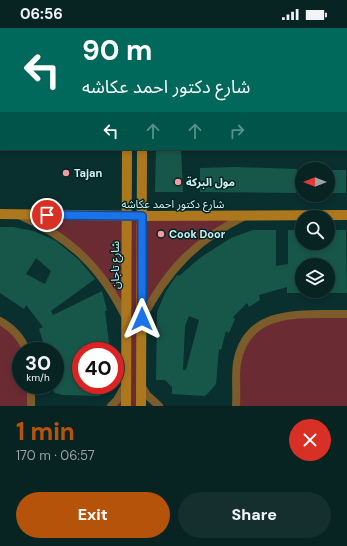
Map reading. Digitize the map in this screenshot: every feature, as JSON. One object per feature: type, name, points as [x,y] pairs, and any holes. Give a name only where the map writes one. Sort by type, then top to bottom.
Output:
[{"type":"street","name":"شارع تاجان","points":[[126,406],[128,150]]},
{"type":"street","points":[[141,406],[142,150]]},
{"type":"street","name":"شارع دكتور احمد عكاشه","points":[[0,214],[127,216],[347,215]]},
{"type":"street","points":[[16,214],[56,234],[80,253],[105,280],[127,319]]},
{"type":"street","points":[[142,319],[164,281],[184,257],[203,241],[224,227],[246,216]]},
{"type":"street","points":[[236,406],[237,364],[240,350],[247,338],[257,327],[269,319],[283,315],[347,314]]},
{"type":"street","points":[[0,321],[10,327],[22,342]]},
{"type":"street","points":[[127,341],[142,341]]},
{"type":"street","points":[[111,406],[117,400],[127,384]]},
{"type":"street","points":[[141,385],[147,395],[159,406]]},
{"type":"street","points":[[31,394],[31,406]]},
{"type":"shaded area","points":[[16,214],[246,216],[184,257],[142,319],[141,406],[111,406],[122,394],[124,394],[127,319],[117,299],[75,248]]},
{"type":"shaded area","points":[[347,314],[347,406],[236,406],[237,364],[247,337],[269,319]]},
{"type":"shaded area","points":[[0,321],[19,342],[12,342],[12,394],[31,394],[31,406],[0,406]]},
{"type":"building","points":[[156,150],[181,150],[183,192],[155,192]]},
{"type":"building","points":[[235,167],[295,169],[295,193],[200,192],[200,168]]},
{"type":"building","points":[[335,170],[346,170],[346,193],[335,193]]},
{"type":"building","points":[[0,227],[13,227],[34,231],[56,241],[79,260],[95,279],[51,311],[53,315],[102,291],[107,310],[105,311],[109,342],[72,342],[72,394],[102,394],[99,396],[59,394],[64,394],[64,342],[43,342],[39,329],[43,327],[26,305],[24,309],[0,293]],"holes":[[[36,258],[51,271],[45,284],[26,274]]]},
{"type":"building","points":[[253,230],[276,230],[276,266],[288,264],[288,230],[295,230],[295,250],[335,250],[335,230],[346,230],[347,293],[335,293],[335,258],[295,258],[295,293],[287,293],[287,287],[259,295],[260,300],[249,307],[247,303],[233,317],[235,319],[229,333],[226,331],[221,350],[219,349],[216,384],[211,390],[205,396],[172,394],[172,387],[165,380],[156,380],[157,312],[166,291],[177,275],[179,276],[201,257],[231,238]],"holes":[[[189,316],[199,320],[186,370],[183,370],[185,326]]]},
{"type":"place","name":"Tajan","points":[[66,173]]},
{"type":"place","name":"مول البركة","points":[[178,182]]},
{"type":"place","name":"Cook Door","points":[[161,234]]},
{"type":"route","points":[[47,215],[142,216],[142,319]]}]
